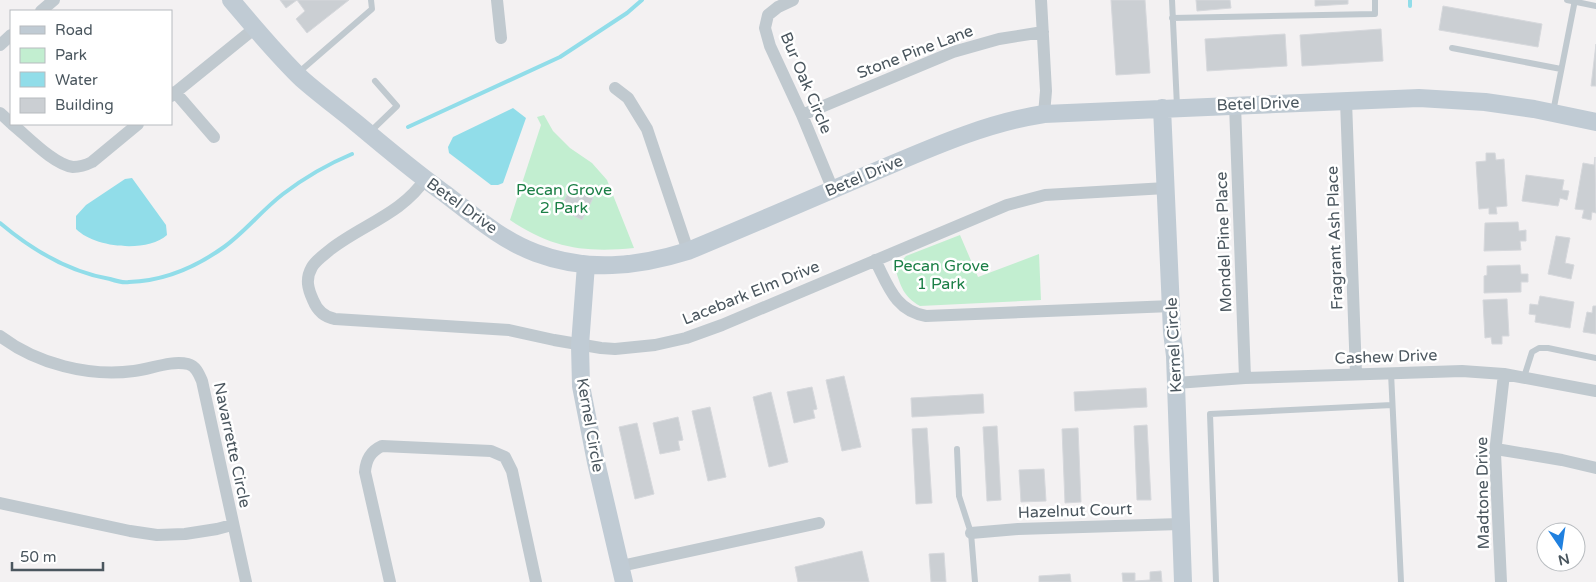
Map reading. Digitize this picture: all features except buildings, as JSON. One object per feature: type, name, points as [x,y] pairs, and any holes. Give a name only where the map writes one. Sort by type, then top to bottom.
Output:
[{"type":"street","points":[[41,10],[54,0]]},
{"type":"street","points":[[497,0],[501,38]]},
{"type":"street","name":"Bur Oak Circle","points":[[793,0],[778,7],[768,15],[765,28],[770,46],[802,115],[833,190]]},
{"type":"street","points":[[1041,0],[1046,91],[1044,114]]},
{"type":"street","name":"Betel Drive","points":[[234,1],[254,28],[297,74],[425,179],[508,239],[535,253],[586,265],[622,266],[643,263],[688,251],[976,130],[1044,114],[1420,98],[1465,100],[1552,113],[1596,122]]},
{"type":"street","points":[[214,136],[173,94],[254,28]]},
{"type":"street","name":"Stone Pine Lane","points":[[802,115],[953,52],[999,39],[1043,32]]},
{"type":"street","points":[[0,45],[10,36]]},
{"type":"street","points":[[615,88],[628,98],[647,129],[688,251]]},
{"type":"street","name":"Fragrant Ash Place","points":[[1346,100],[1356,374]]},
{"type":"street","name":"Mondel Pine Place","points":[[1235,105],[1245,378]]},
{"type":"street","name":"Kernel Circle","points":[[1170,108],[1166,188],[1176,383],[1183,582]]},
{"type":"street","points":[[0,113],[10,121]]},
{"type":"street","points":[[14,125],[52,158],[62,164],[73,167],[84,166],[92,162],[137,125]]},
{"type":"street","name":"Lacebark Elm Drive","points":[[425,179],[406,202],[338,244],[317,260],[311,268],[308,285],[315,306],[321,313],[335,318],[509,330],[580,345],[615,349],[655,345],[686,338],[722,325],[1007,204],[1045,195],[1166,188]]},
{"type":"street","points":[[874,260],[895,299],[903,308],[926,316],[1172,306]]},
{"type":"street","name":"Kernel Circle","points":[[586,265],[580,345],[580,372],[585,414],[622,574]]},
{"type":"street","name":"Navarrette Circle","points":[[0,336],[21,349],[80,371],[118,373],[173,364],[185,364],[194,367],[202,381],[246,582]]},
{"type":"street","name":"Cashew Drive","points":[[1176,383],[1245,378],[1462,371],[1504,374],[1596,391]]},
{"type":"street","name":"Madtone Drive","points":[[1501,582],[1496,449],[1504,374]]},
{"type":"street","points":[[390,582],[365,472],[370,454],[382,446],[491,451],[505,457],[512,471],[536,582]]},
{"type":"street","points":[[1496,449],[1562,460],[1596,468]]},
{"type":"street","name":"Navarrette Circle","points":[[0,502],[121,530],[158,535],[185,534],[232,525]]},
{"type":"street","points":[[622,574],[819,523]]},
{"type":"street","name":"Hazelnut Court","points":[[972,533],[1018,528],[1180,524]]},
{"type":"lane","points":[[297,74],[372,9],[371,0]]},
{"type":"lane","points":[[1170,108],[1172,0]]},
{"type":"lane","points":[[1172,18],[1375,14],[1375,0]]},
{"type":"lane","points":[[1552,113],[1572,0],[1596,6]]},
{"type":"lane","points":[[1452,48],[1561,69]]},
{"type":"lane","points":[[369,133],[397,106],[375,81]]},
{"type":"lane","points":[[1524,377],[1532,352],[1539,348],[1548,348],[1596,358]]},
{"type":"lane","points":[[1391,373],[1401,582]]},
{"type":"lane","points":[[1216,582],[1210,414],[1392,405]]},
{"type":"lane","points":[[957,449],[959,496],[972,533],[975,582]]},
{"type":"green space","name":"Pecan Grove 2 Park","points":[[544,115],[553,131],[570,148],[592,163],[607,180],[634,248],[600,250],[569,246],[540,237],[510,220],[541,125],[537,117]]},
{"type":"green space","name":"Pecan Grove 1 Park","points":[[960,235],[978,277],[1039,254],[1041,300],[920,306],[910,299],[903,290],[895,268],[906,256]]},
{"type":"water","points":[[513,108],[526,118],[503,183],[491,185],[449,153],[448,147],[453,137]]},
{"type":"water","points":[[132,178],[166,225],[167,235],[158,241],[147,244],[121,246],[95,240],[76,229],[76,216],[86,205],[125,179]]},
{"type":"waterway","points":[[408,127],[560,57],[627,13],[642,0]]},
{"type":"waterway","points":[[1410,0],[1410,6]]},
{"type":"waterway","points":[[0,223],[38,251],[80,271],[122,282],[155,279],[179,272],[202,261],[232,241],[275,200],[291,188],[325,167],[352,154]]}]
